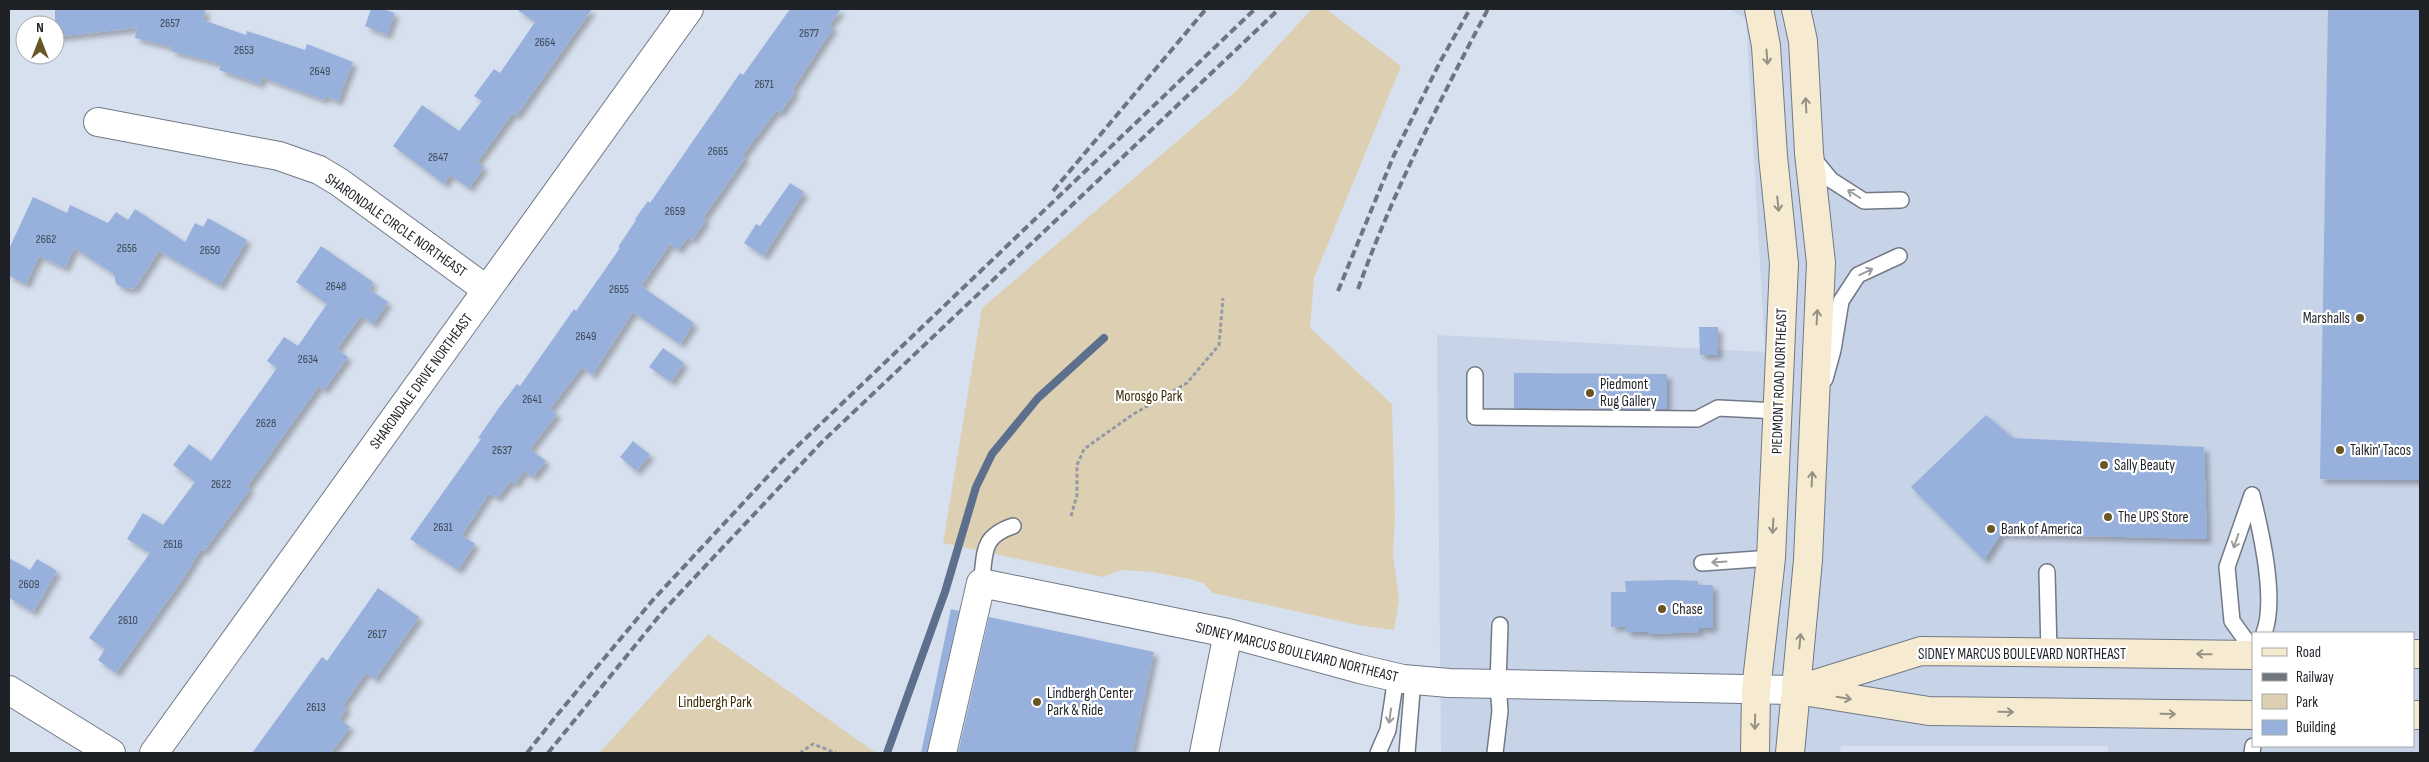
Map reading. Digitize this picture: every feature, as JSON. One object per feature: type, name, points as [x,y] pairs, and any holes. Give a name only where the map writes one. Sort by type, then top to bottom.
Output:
[{"type":"main road","name":"PIEDMONT ROAD NORTHEAST","points":[[1755,753],[1756,690],[1771,558],[1784,264],[1773,156],[1766,46],[1758,9]]},
{"type":"main road","points":[[1790,753],[1808,560],[1821,263],[1809,153],[1803,41],[1796,9]]},
{"type":"main road","name":"SIDNEY MARCUS BOULEVARD NORTHEAST","points":[[1796,690],[1921,651],[2252,655]]},
{"type":"main road","name":"SIDNEY MARCUS BOULEVARD NORTHEAST","points":[[1796,690],[1929,711],[2252,715]]},
{"type":"street","name":"SHARONDALE DRIVE NORTHEAST","points":[[154,753],[689,9]]},
{"type":"street","name":"SHARONDALE CIRCLE NORTHEAST","points":[[98,122],[279,156],[318,170],[339,182],[487,290]]},
{"type":"street","name":"SIDNEY MARCUS BOULEVARD NORTHEAST","points":[[981,583],[1228,633],[1404,678],[1498,684],[1796,690]]},
{"type":"street","points":[[942,753],[981,583]]},
{"type":"street","points":[[1204,753],[1228,633]]},
{"type":"street","points":[[9,690],[111,753]]},
{"type":"lane","points":[[1809,153],[1831,180],[1864,201],[1901,200]]},
{"type":"lane","points":[[1815,412],[1833,350],[1840,301],[1858,275],[1899,256]]},
{"type":"lane","points":[[1475,375],[1475,417],[1698,419],[1718,408],[1778,411]]},
{"type":"lane","points":[[2252,649],[2232,621],[2227,567],[2252,495],[2264,546],[2269,620],[2264,632]]},
{"type":"lane","points":[[981,583],[985,549],[996,532],[1013,526]]},
{"type":"lane","points":[[1702,563],[1771,558]]},
{"type":"lane","points":[[2048,572],[2050,652]]},
{"type":"lane","points":[[1495,753],[1500,712],[1498,684],[1500,625]]},
{"type":"lane","points":[[1378,753],[1388,730],[1404,678]]},
{"type":"lane","points":[[1404,678],[1407,753]]},
{"type":"path","points":[[1071,516],[1077,495],[1077,465],[1084,449],[1132,415],[1187,383],[1219,345],[1223,298]]},
{"type":"path","points":[[800,753],[813,744],[836,753]]},
{"type":"shaded area","points":[[1730,9],[2420,9],[2420,753],[2108,753],[2108,746],[1841,746],[1840,753],[1441,753],[1437,335],[1765,352],[1746,19]]},
{"type":"green space","name":"Morosgo Park","points":[[1312,9],[1326,9],[1401,66],[1314,278],[1310,328],[1392,404],[1395,516],[1393,555],[1399,600],[1394,630],[1363,626],[1213,593],[1203,583],[1190,579],[1153,572],[1121,570],[1103,577],[943,543],[982,308],[1237,90]]},
{"type":"green space","name":"Lindbergh Park","points":[[708,634],[876,753],[599,753]]},
{"type":"building","points":[[55,9],[206,9],[203,20],[246,35],[247,31],[305,50],[307,44],[353,62],[338,101],[325,96],[324,100],[262,77],[260,84],[219,70],[221,64],[171,51],[172,47],[135,38],[137,28],[65,36],[65,15],[55,15]]},
{"type":"building","points":[[371,9],[383,9],[395,13],[387,35],[365,26]]},
{"type":"building","points":[[516,9],[592,9],[516,116],[513,113],[477,162],[484,167],[469,188],[450,175],[444,184],[393,146],[422,105],[459,131],[482,101],[474,96],[494,69],[500,73],[535,22]]},
{"type":"building","points":[[790,9],[841,9],[829,25],[833,28],[792,90],[795,92],[780,113],[776,111],[742,156],[745,158],[703,218],[706,220],[692,240],[688,237],[678,250],[670,244],[641,286],[694,323],[680,344],[633,312],[592,375],[582,367],[550,409],[557,414],[530,449],[546,461],[533,477],[524,471],[515,484],[511,481],[497,498],[489,493],[462,535],[475,544],[458,570],[410,539],[481,439],[478,438],[498,409],[517,384],[520,386],[574,309],[576,311],[620,248],[618,247],[635,219],[648,201],[650,203],[740,73],[743,75]]},
{"type":"building","points":[[2328,9],[2420,9],[2420,480],[2320,479]]},
{"type":"building","points":[[790,183],[804,192],[764,256],[744,243],[756,224],[760,226]]},
{"type":"building","points":[[33,197],[67,213],[70,205],[108,223],[116,212],[128,220],[135,209],[185,242],[195,223],[203,227],[208,218],[247,240],[220,286],[159,251],[135,288],[126,289],[116,284],[114,274],[74,248],[65,268],[39,256],[26,284],[9,276],[9,249]]},
{"type":"building","points":[[321,246],[373,282],[369,289],[388,302],[373,324],[361,316],[337,349],[348,357],[324,390],[319,386],[247,487],[250,489],[204,551],[201,549],[184,577],[116,673],[98,660],[105,649],[89,638],[150,553],[127,539],[143,513],[163,525],[195,482],[173,465],[189,444],[211,461],[277,368],[267,361],[284,337],[298,346],[327,304],[296,282]]},
{"type":"building","points":[[1699,327],[1718,327],[1718,355],[1700,355]]},
{"type":"building","points":[[663,348],[684,363],[671,382],[649,367]]},
{"type":"building","name":"Piedmont Rug Gallery","points":[[1514,373],[1667,374],[1667,409],[1514,408]]},
{"type":"building","points":[[1986,415],[2013,438],[2204,447],[2207,539],[2001,534],[1984,560],[1911,487]]},
{"type":"building","points":[[633,441],[650,455],[636,471],[620,457]]},
{"type":"building","points":[[9,558],[30,570],[37,559],[57,571],[33,612],[9,598]]},
{"type":"building","name":"Chase","points":[[1625,581],[1698,581],[1698,585],[1713,585],[1713,628],[1699,628],[1699,632],[1648,634],[1648,632],[1626,632],[1626,626],[1611,627],[1611,592],[1626,592]]},
{"type":"building","points":[[378,588],[419,617],[375,679],[366,673],[343,705],[347,708],[339,719],[350,727],[331,753],[252,753],[322,657],[327,661]]},
{"type":"building","points":[[951,609],[959,611],[927,753],[921,753]]},
{"type":"building","name":"Lindbergh Center Park & Ride","points":[[989,617],[1154,652],[1132,753],[958,753]]},
{"type":"waterway","points":[[887,753],[945,592],[976,487],[992,454],[1038,398],[1104,338]]},
{"type":"railway","points":[[1053,191],[1206,9]]},
{"type":"railway","points":[[527,753],[652,601],[785,458],[1255,9]]},
{"type":"railway","points":[[548,753],[664,610],[822,442],[1279,9]]},
{"type":"railway","points":[[1338,291],[1394,155],[1440,62],[1470,9]]},
{"type":"railway","points":[[1358,289],[1402,182],[1435,112],[1488,9]]},
{"type":"place","name":"Marshalls","points":[[2360,318]]},
{"type":"place","name":"Piedmont Rug Gallery","points":[[1590,393]]},
{"type":"place","name":"Talkin' Tacos","points":[[2340,450]]},
{"type":"place","name":"Sally Beauty","points":[[2104,465]]},
{"type":"place","name":"The UPS Store","points":[[2108,517]]},
{"type":"place","name":"Bank of America","points":[[1991,529]]},
{"type":"place","name":"Chase","points":[[1662,609]]},
{"type":"place","name":"Lindbergh Center Park & Ride","points":[[1037,702]]}]
